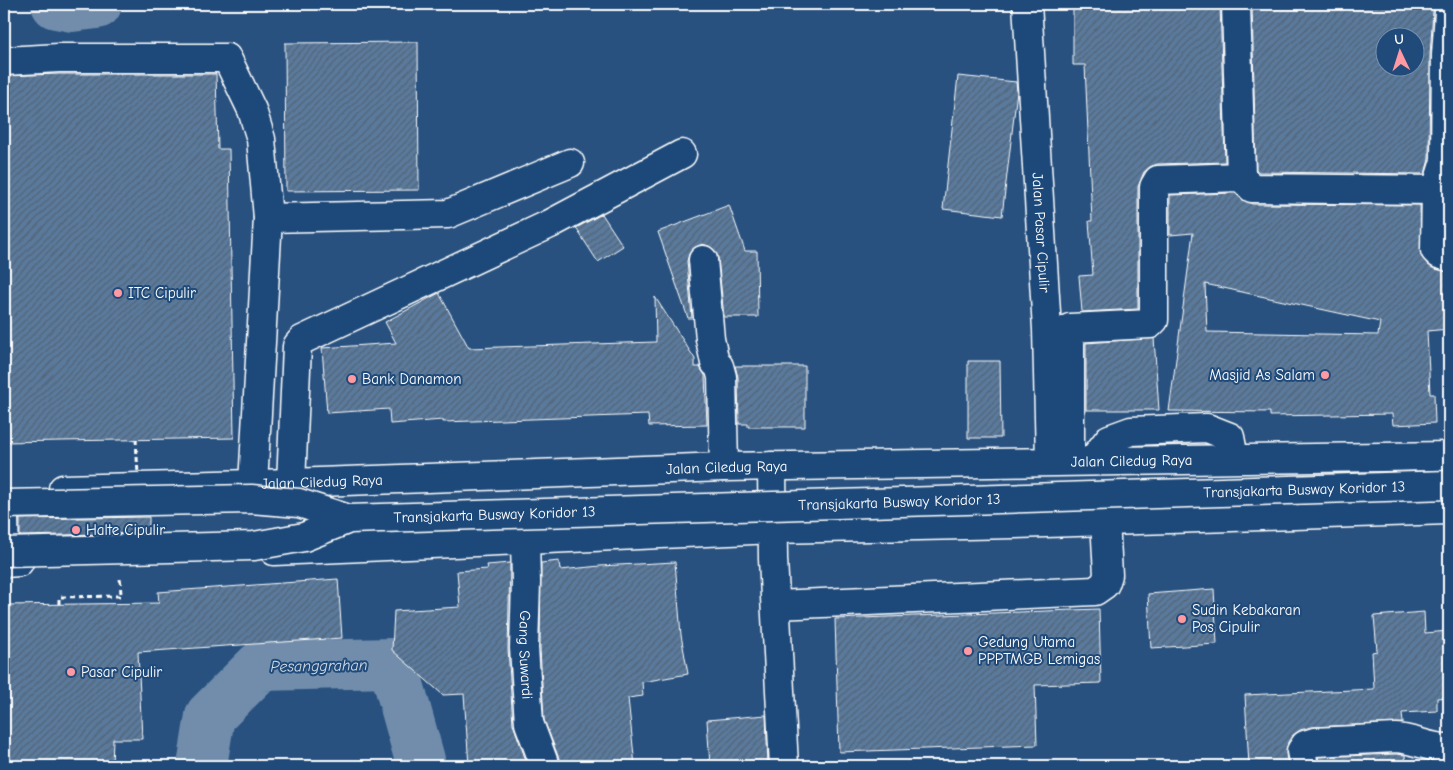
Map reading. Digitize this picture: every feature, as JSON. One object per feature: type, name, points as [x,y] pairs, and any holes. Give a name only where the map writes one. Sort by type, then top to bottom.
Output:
[{"type":"main road","name":"Jalan Pasar Cipulir","points":[[1027,4],[1071,461]]},
{"type":"main road","points":[[1236,4],[1241,177],[1252,188],[1436,190]]},
{"type":"main road","points":[[1449,12],[1446,55],[1445,161],[1436,190],[1435,250],[1439,254],[1449,256]]},
{"type":"main road","points":[[4,61],[59,58],[226,58],[252,110],[261,139],[268,218],[254,484]]},
{"type":"main road","points":[[291,483],[297,346],[302,340],[550,224],[682,154]]},
{"type":"main road","points":[[268,218],[448,214],[570,163]]},
{"type":"main road","points":[[1059,328],[1150,324],[1154,320],[1154,187],[1158,180],[1241,177]]},
{"type":"main road","points":[[704,260],[710,339],[715,364],[719,366],[722,376],[724,467]]},
{"type":"main road","points":[[1071,461],[1109,439],[1130,431],[1207,428],[1230,437],[1234,458]]},
{"type":"main road","points":[[1181,429],[1185,518]]},
{"type":"main road","name":"Jalan Ciledug Raya","points":[[4,491],[291,483],[724,467],[1449,456]]},
{"type":"main road","points":[[772,466],[776,605],[784,766]]},
{"type":"main road","name":"Transjakarta Busway Koridor 13","points":[[4,504],[251,499],[299,503],[350,519],[1449,485]]},
{"type":"main road","points":[[4,517],[4,557],[525,540],[773,529],[1016,524],[1449,510]]},
{"type":"main road","name":"Transjakarta Busway Koridor 13","points":[[4,557],[254,546],[304,537],[350,519]]},
{"type":"main road","points":[[776,605],[1096,591],[1105,584],[1108,575],[1105,520]]},
{"type":"main road","name":"Gang Suwardi","points":[[525,540],[524,648],[529,723],[545,766]]},
{"type":"main road","points":[[1304,766],[1301,751],[1305,745],[1315,742],[1408,738],[1436,748],[1449,748]]},
{"type":"building","points":[[1073,4],[1220,4],[1225,162],[1157,164],[1144,172],[1138,187],[1138,309],[1082,312],[1079,276],[1093,275],[1089,221],[1092,221],[1085,65],[1073,65]]},
{"type":"building","points":[[1252,4],[1436,4],[1433,11],[1430,55],[1429,159],[1425,174],[1259,172],[1256,170]]},
{"type":"building","points":[[418,42],[419,190],[286,191],[285,43]]},
{"type":"building","name":"ITC Cipulir","points":[[216,74],[218,149],[229,149],[234,438],[4,442],[4,76]]},
{"type":"building","points":[[958,76],[1016,82],[1017,91],[1002,216],[943,209]]},
{"type":"building","points":[[1235,193],[1252,204],[1420,205],[1421,256],[1434,269],[1449,272],[1449,329],[1427,331],[1430,394],[1434,394],[1435,423],[1393,425],[1392,414],[1270,416],[1270,412],[1169,411],[1193,233],[1170,235],[1170,195]],"holes":[[[1205,284],[1380,322],[1378,335],[1207,332]]]},
{"type":"building","points":[[729,205],[745,251],[757,251],[758,317],[724,317],[718,258],[715,251],[709,246],[702,244],[694,248],[689,254],[687,261],[692,318],[688,318],[658,232]]},
{"type":"building","points":[[602,214],[623,246],[598,262],[576,228]]},
{"type":"building","points":[[439,293],[469,348],[656,342],[655,297],[695,359],[695,367],[700,367],[705,375],[707,425],[649,426],[648,415],[443,422],[443,420],[390,424],[389,409],[327,413],[322,348],[396,343],[385,322]]},
{"type":"building","points":[[1154,338],[1159,410],[1086,410],[1086,343]]},
{"type":"building","points":[[968,361],[1000,361],[1001,438],[968,438]]},
{"type":"building","points":[[735,366],[805,366],[805,427],[748,427],[748,424],[739,424],[738,377]]},
{"type":"building","points":[[149,517],[149,533],[20,536],[20,519]]},
{"type":"building","points":[[559,561],[560,570],[675,562],[681,635],[688,674],[642,682],[643,696],[628,698],[635,766],[560,766],[560,761],[544,720],[540,648],[541,563]]},
{"type":"building","points":[[510,563],[508,649],[513,724],[528,766],[469,766],[464,694],[443,695],[392,650],[394,611],[460,607],[457,571],[488,569],[487,565]]},
{"type":"building","name":"Pasar Cipulir","points":[[338,579],[342,638],[138,652],[142,739],[113,739],[112,766],[4,766],[4,605],[159,603],[158,592]]},
{"type":"building","name":"Sudin Kebakaran Pos Cipulir","points":[[1214,589],[1217,644],[1151,648],[1148,594]]},
{"type":"building","name":"Gedung Utama PPPTMGB Lemigas","points":[[1099,609],[1101,683],[1035,685],[1037,745],[839,752],[835,619]]},
{"type":"building","points":[[1424,612],[1425,633],[1449,631],[1449,697],[1437,698],[1437,711],[1402,713],[1403,723],[1311,727],[1300,730],[1288,742],[1286,754],[1288,766],[1249,766],[1245,695],[1374,689],[1372,652],[1377,651],[1374,616]]},
{"type":"building","points":[[766,715],[768,766],[710,766],[707,720]]},
{"type":"building","points":[[1405,755],[1406,766],[1319,766],[1318,757]]},
{"type":"waterway","name":"Pesanggrahan","points":[[56,4],[72,7],[97,4]]},
{"type":"waterway","name":"Pesanggrahan","points":[[202,766],[210,716],[260,666],[393,663],[420,760],[418,766]]},
{"type":"place","name":"ITC Cipulir","points":[[118,293]]},
{"type":"place","name":"Masjid As Salam","points":[[1325,375]]},
{"type":"place","name":"Bank Danamon","points":[[352,379]]},
{"type":"place","name":"Halte Cipulir","points":[[76,530]]},
{"type":"place","name":"Sudin Kebakaran Pos Cipulir","points":[[1182,619]]},
{"type":"place","name":"Gedung Utama PPPTMGB Lemigas","points":[[968,651]]},
{"type":"place","name":"Pasar Cipulir","points":[[71,672]]}]
